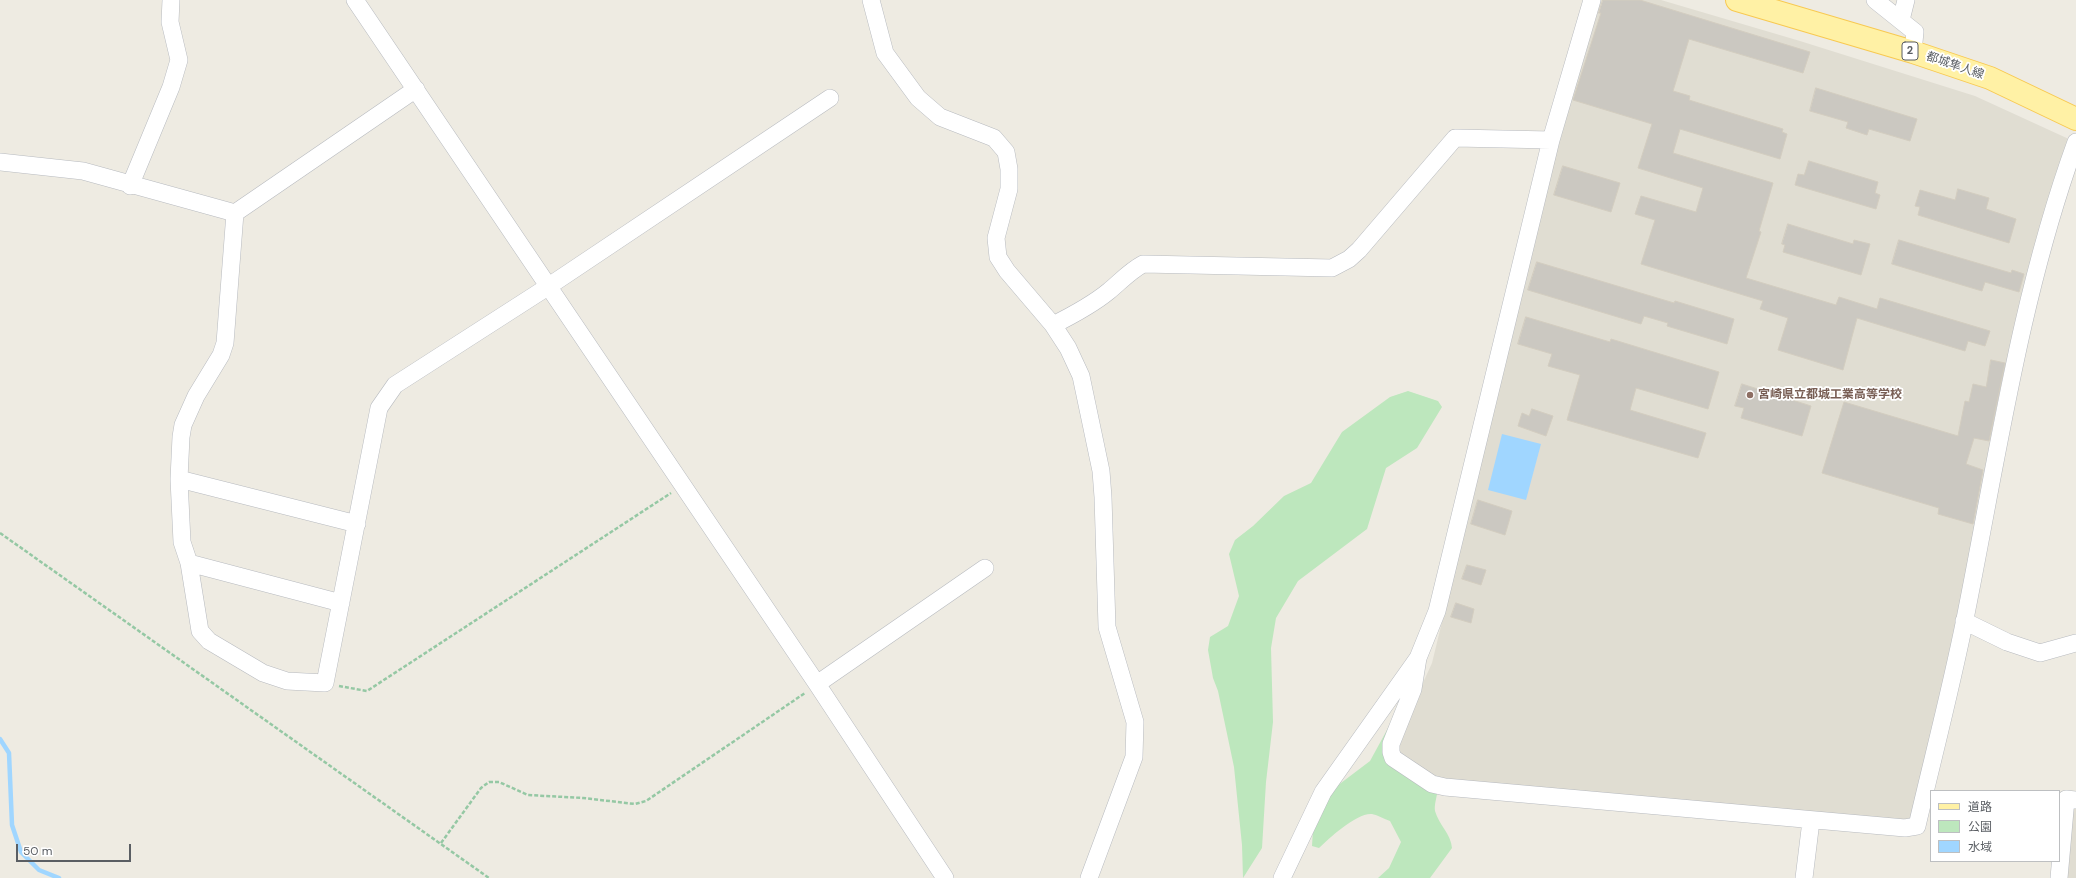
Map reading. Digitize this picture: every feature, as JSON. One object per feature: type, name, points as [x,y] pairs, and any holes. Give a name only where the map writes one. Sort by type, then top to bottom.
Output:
[{"type":"main road","name":"都城隼人線","points":[[1737,0],[1913,52],[1990,78],[2076,119]]},
{"type":"street","points":[[130,186],[171,87],[179,60],[170,22],[171,0]]},
{"type":"street","points":[[356,0],[817,684],[945,878]]},
{"type":"street","points":[[871,0],[885,53],[918,98],[940,117],[994,138],[1006,152],[1009,169],[1009,189],[996,238],[998,257],[1007,271],[1053,325],[1068,348],[1081,376],[1096,445],[1103,497],[1107,627],[1135,722],[1134,756],[1089,878]]},
{"type":"street","points":[[1592,0],[1551,140],[1437,611],[1418,658],[1413,689],[1391,744],[1393,758],[1432,784],[1445,787],[1811,821],[1905,828],[1917,826],[1964,621],[2014,359],[2048,233],[2076,142]]},
{"type":"street","points":[[1875,0],[1915,32],[1913,52]]},
{"type":"street","points":[[1901,20],[1906,0]]},
{"type":"street","points":[[0,162],[83,171],[130,186],[235,213],[416,89]]},
{"type":"street","points":[[235,213],[225,343],[221,355],[196,396],[183,425],[179,479],[182,542],[189,564],[200,631],[209,641],[264,673],[287,681],[325,683],[379,408],[395,385],[549,286],[830,98]]},
{"type":"street","points":[[1053,325],[1087,307],[1110,290],[1132,270],[1143,264],[1332,268],[1349,260],[1359,250],[1455,138],[1551,140]]},
{"type":"street","points":[[179,479],[357,524]]},
{"type":"street","points":[[189,564],[341,603]]},
{"type":"street","points":[[817,684],[985,568]]},
{"type":"street","points":[[1964,621],[2007,642],[2040,653],[2076,643]]},
{"type":"street","points":[[1282,878],[1322,792],[1418,658]]},
{"type":"street","points":[[2059,878],[2066,799],[2076,800]]},
{"type":"street","points":[[1804,878],[1811,821]]},
{"type":"path","points":[[325,683],[367,691],[683,485]]},
{"type":"path","points":[[0,533],[489,878]]},
{"type":"path","points":[[441,843],[481,788],[489,782],[499,782],[528,795],[583,798],[635,804],[646,801],[817,684]]},
{"type":"shaded area","name":"宮崎県立都城工業高等学校","points":[[1600,0],[1661,0],[1800,41],[1975,96],[2071,140],[1911,825],[1445,784],[1397,756],[1398,738],[1432,663],[1562,129]]},
{"type":"shaded area","points":[[2076,806],[2076,878],[2065,878],[2072,811]]},
{"type":"green space","points":[[1408,391],[1438,401],[1442,407],[1417,448],[1386,468],[1367,529],[1298,581],[1276,618],[1271,648],[1273,722],[1266,782],[1262,848],[1243,878],[1242,845],[1234,767],[1208,650],[1210,637],[1228,626],[1239,596],[1229,554],[1235,540],[1253,526],[1284,496],[1311,483],[1342,432],[1390,397]]},
{"type":"green space","points":[[1405,697],[1386,743],[1438,789],[1435,811],[1449,838],[1452,848],[1430,878],[1378,878],[1389,868],[1401,842],[1390,821],[1376,815],[1366,814],[1344,826],[1319,848],[1312,846],[1313,829],[1333,789],[1370,761]]},
{"type":"water","points":[[1502,434],[1541,444],[1526,500],[1488,490]]},
{"type":"building","points":[[1603,0],[1640,0],[1810,52],[1803,73],[1689,39],[1673,91],[1690,96],[1689,100],[1783,129],[1782,132],[1787,134],[1780,159],[1680,129],[1673,153],[1773,183],[1759,231],[1761,232],[1746,278],[1836,305],[1839,297],[1877,309],[1880,298],[1990,331],[1985,346],[1968,341],[1965,351],[1857,318],[1843,370],[1778,350],[1788,318],[1760,309],[1763,301],[1641,264],[1655,220],[1635,214],[1641,196],[1696,212],[1703,188],[1638,168],[1652,124],[1573,100],[1601,13],[1599,13]]},
{"type":"building","points":[[1816,88],[1917,119],[1910,141],[1869,129],[1867,135],[1846,128],[1848,122],[1810,111]]},
{"type":"building","points":[[1809,161],[1878,182],[1875,193],[1880,195],[1876,209],[1795,185],[1798,174],[1804,175]]},
{"type":"building","points":[[1563,166],[1620,183],[1611,212],[1554,195]]},
{"type":"building","points":[[1958,189],[1989,198],[1986,209],[2016,219],[2009,243],[1918,215],[1920,207],[1915,206],[1920,190],[1955,200]]},
{"type":"building","points":[[1788,224],[1853,244],[1854,240],[1870,244],[1861,275],[1783,252],[1785,245],[1782,244]]},
{"type":"building","points":[[1899,240],[2011,273],[2012,270],[2024,274],[2019,292],[1985,282],[1982,291],[1892,264]]},
{"type":"building","points":[[1537,262],[1674,303],[1675,301],[1734,319],[1727,344],[1667,326],[1668,323],[1644,316],[1641,324],[1528,290]]},
{"type":"building","points":[[1526,317],[1610,342],[1611,339],[1719,372],[1708,409],[1636,388],[1630,410],[1706,433],[1698,458],[1567,420],[1580,375],[1548,366],[1552,354],[1518,344]]},
{"type":"building","points":[[1991,360],[2005,363],[1989,441],[1974,438],[1966,464],[1983,470],[1973,524],[1938,514],[1939,508],[1822,473],[1844,402],[1958,436],[1965,401],[1969,402],[1973,384],[1986,387]]},
{"type":"building","points":[[1742,384],[1811,406],[1802,436],[1741,418],[1744,408],[1735,406]]},
{"type":"building","points":[[1532,409],[1553,416],[1546,436],[1518,426],[1522,413],[1529,416]]},
{"type":"building","points":[[1478,500],[1512,511],[1505,535],[1471,524]]},
{"type":"building","points":[[1467,565],[1486,570],[1481,585],[1462,579]]},
{"type":"building","points":[[1456,603],[1474,609],[1471,623],[1451,617]]},
{"type":"waterway","points":[[0,739],[9,753],[12,825],[21,852],[39,870],[59,878]]},
{"type":"place","name":"宮崎県立都城工業高等学校","points":[[1750,395]]}]
